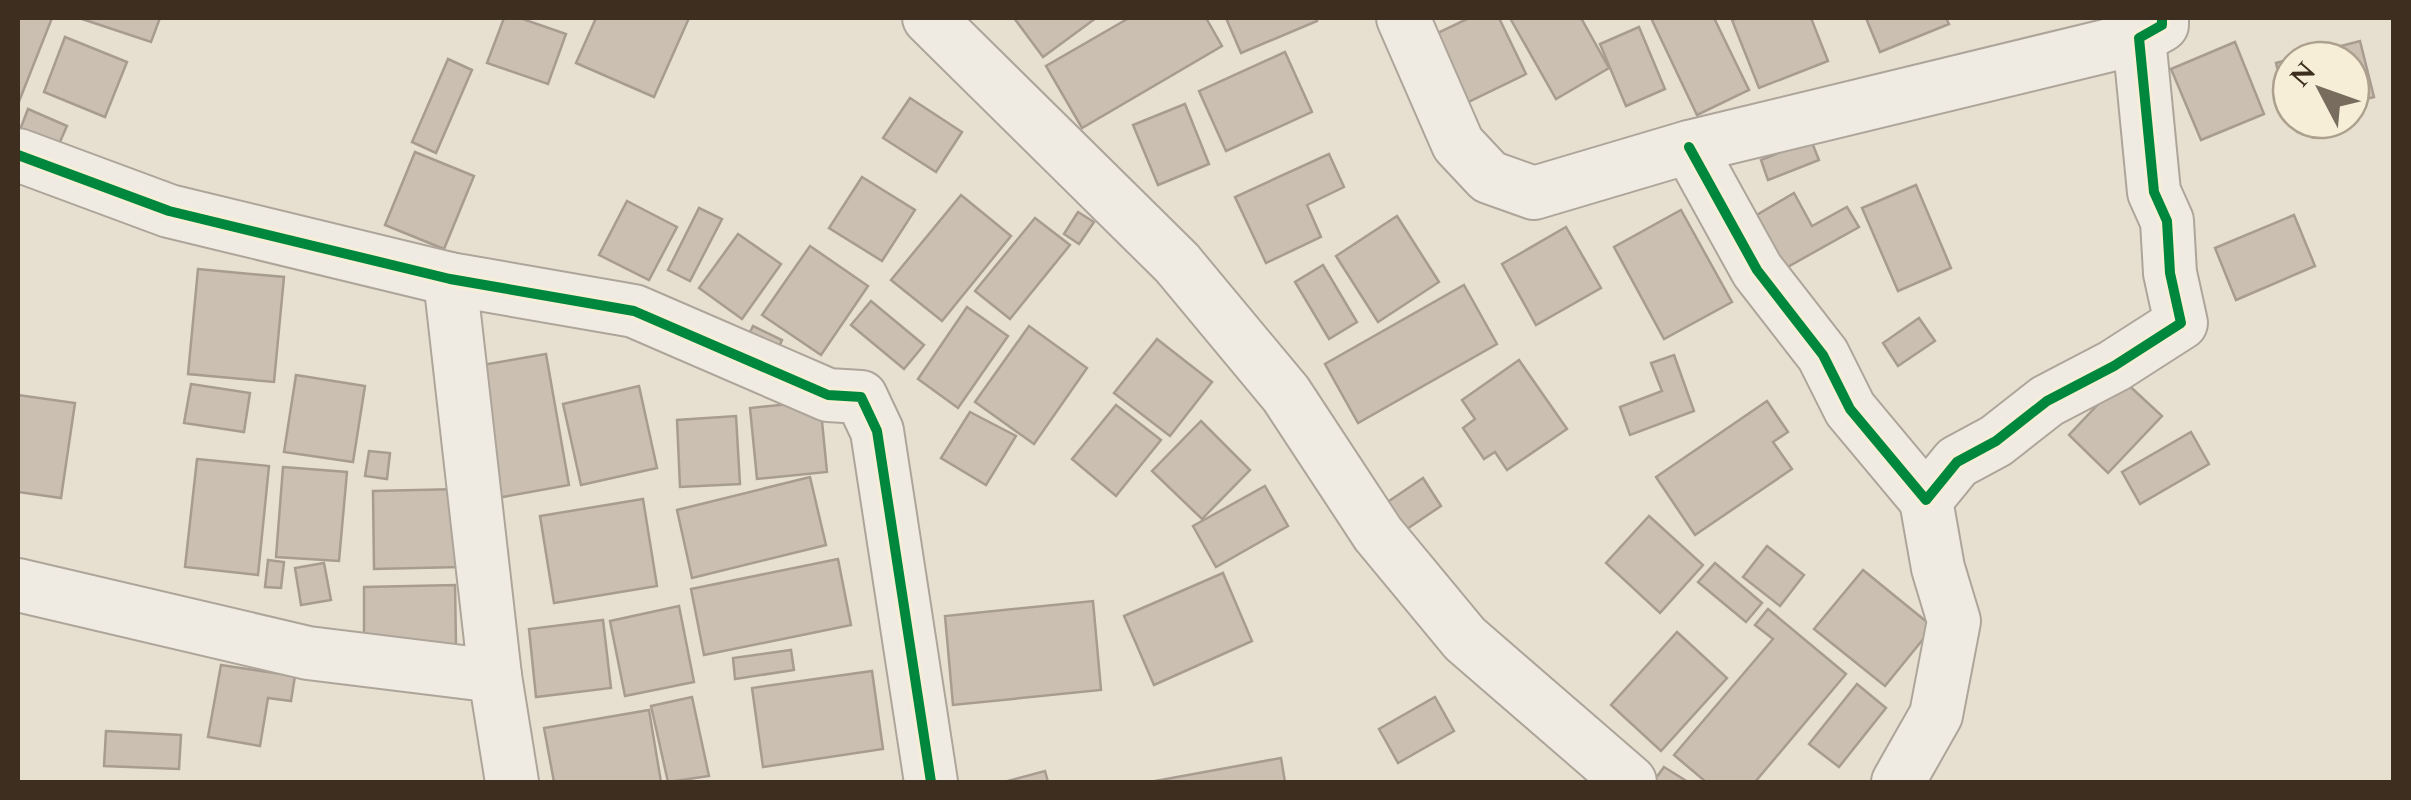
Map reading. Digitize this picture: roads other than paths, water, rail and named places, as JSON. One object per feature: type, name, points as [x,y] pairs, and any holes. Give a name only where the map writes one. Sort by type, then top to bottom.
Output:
[{"type":"street","points":[[929,18],[1177,263],[1286,394],[1378,534],[1464,639],[1630,782]]},
{"type":"street","points":[[1402,18],[1458,144],[1489,177],[1534,193],[1689,147],[2164,25],[2154,192],[2167,221],[2170,273],[2181,324],[2114,366],[2046,401],[1996,441],[1957,462],[1926,500]]},
{"type":"street","points":[[1689,147],[1757,270],[1823,355],[1850,409],[1926,500],[1938,568],[1954,621],[1936,715],[1898,782]]},
{"type":"street","points":[[18,155],[169,211],[450,279],[634,311],[828,396],[861,397],[877,431],[932,782]]},
{"type":"street","points":[[450,279],[512,782]]},
{"type":"street","points":[[18,585],[308,653],[496,676]]}]
